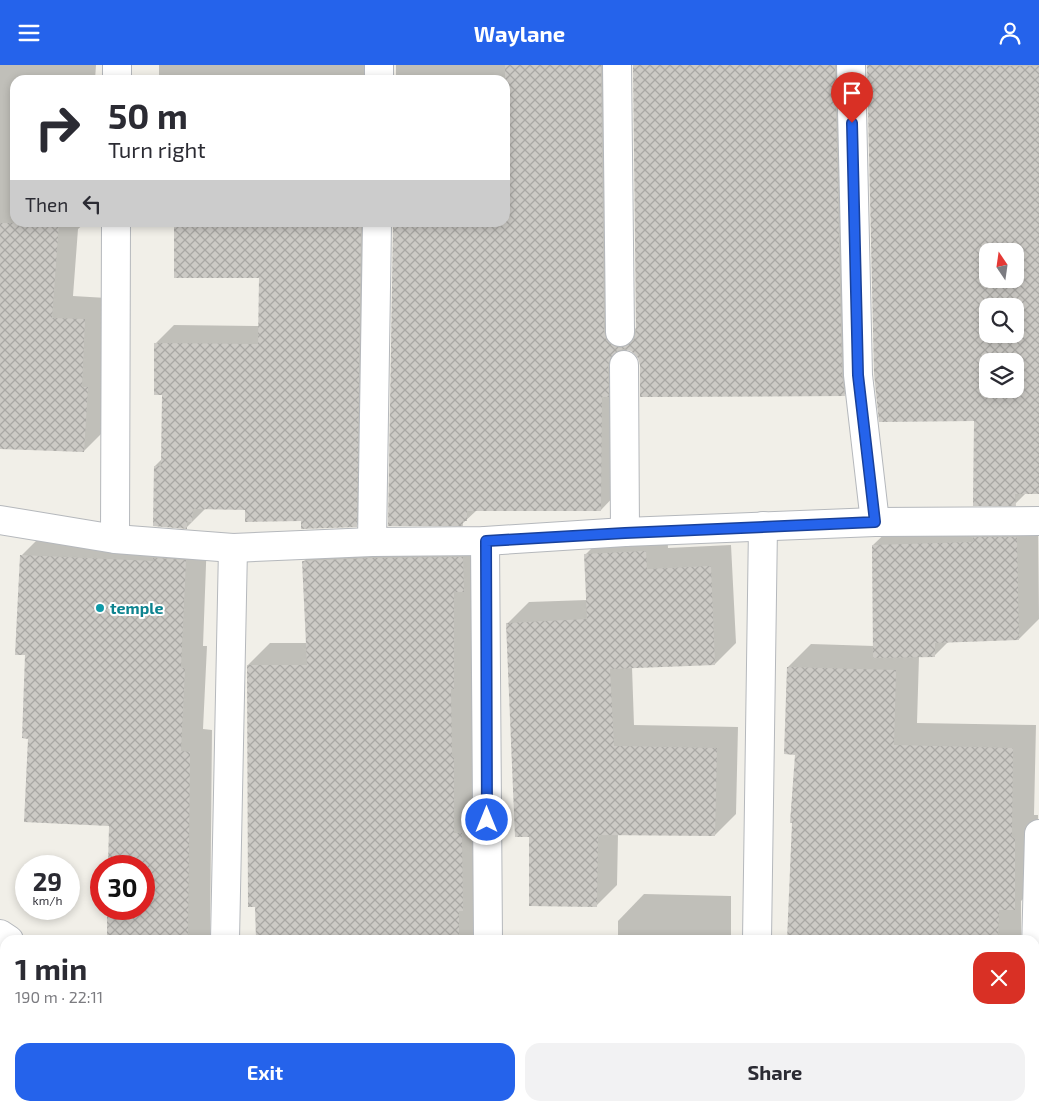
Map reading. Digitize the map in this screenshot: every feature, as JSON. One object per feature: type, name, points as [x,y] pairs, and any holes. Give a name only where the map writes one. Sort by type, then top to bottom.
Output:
[{"type":"street","points":[[617,65],[620,332]]},
{"type":"street","points":[[851,65],[858,375],[875,522]]},
{"type":"street","points":[[116,227],[116,539]]},
{"type":"street","points":[[372,542],[377,227]]},
{"type":"street","points":[[624,365],[625,533]]},
{"type":"street","points":[[0,520],[116,539],[233,548],[372,542],[486,541],[875,522],[1039,521]]},
{"type":"street","points":[[757,935],[764,526]]},
{"type":"street","points":[[486,541],[488,935]]},
{"type":"street","points":[[225,935],[233,548]]},
{"type":"street","points":[[1038,935],[1039,834]]},
{"type":"building","points":[[505,65],[601,65],[604,332],[607,340],[612,345],[620,348],[628,345],[634,339],[636,332],[633,65],[835,65],[842,375],[845,396],[640,397],[640,365],[638,358],[631,351],[623,349],[617,351],[611,357],[608,365],[609,397],[602,397],[601,511],[467,511],[467,521],[463,521],[463,526],[388,526],[393,227],[510,227],[510,75],[505,75]]},
{"type":"building","points":[[867,65],[1039,66],[1039,494],[1015,494],[1016,506],[973,506],[974,421],[879,422],[874,374]]},
{"type":"building","points":[[0,223],[10,223],[10,227],[59,227],[52,318],[85,319],[82,387],[88,387],[84,452],[0,449]]},
{"type":"building","points":[[174,227],[361,227],[357,527],[301,529],[301,521],[245,522],[245,510],[193,509],[192,522],[187,522],[187,529],[153,526],[154,466],[161,466],[162,395],[154,395],[154,343],[258,344],[259,278],[174,278]]},
{"type":"building","points":[[973,537],[1017,537],[1019,640],[935,643],[935,657],[873,658],[872,545],[973,542]]},
{"type":"building","points":[[646,551],[647,569],[711,566],[715,665],[610,669],[614,746],[717,748],[715,836],[598,835],[597,907],[529,906],[529,837],[515,837],[506,623],[587,619],[584,554]]},
{"type":"building","points":[[20,555],[153,561],[153,558],[186,560],[181,668],[185,668],[181,751],[190,752],[188,935],[107,935],[107,920],[155,920],[155,855],[108,855],[109,826],[24,822],[28,739],[22,738],[25,655],[15,655]]},
{"type":"building","points":[[463,557],[464,592],[454,592],[454,689],[451,689],[452,757],[454,757],[454,833],[462,833],[463,911],[459,911],[459,935],[256,935],[255,907],[248,907],[247,665],[307,665],[302,561]]},
{"type":"building","points":[[787,667],[896,670],[894,745],[1013,748],[1012,837],[1015,838],[1015,910],[999,910],[998,935],[787,935],[792,823],[790,823],[795,755],[784,754]]},
{"type":"place","name":"temple","points":[[100,608]]},
{"type":"route","points":[[487,820],[486,541],[875,522],[858,375],[852,123]]}]
